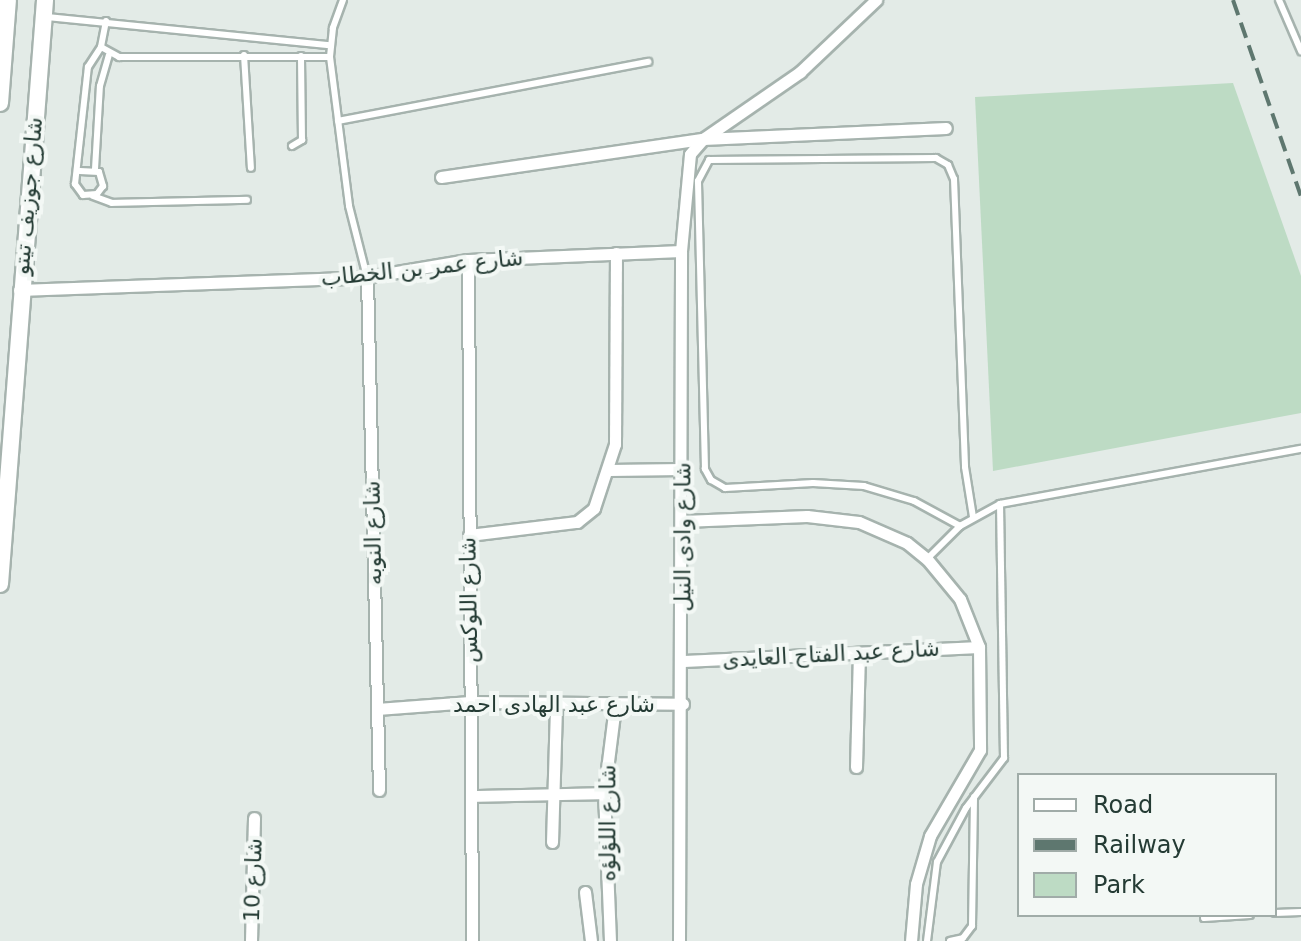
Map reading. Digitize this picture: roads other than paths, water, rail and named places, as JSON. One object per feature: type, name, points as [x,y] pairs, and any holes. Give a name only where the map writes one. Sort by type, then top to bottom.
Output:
[{"type":"main road","name":"شارع جوزيف تيتو","points":[[0,103],[8,0]]},
{"type":"main road","name":"شارع جوزيف تيتو","points":[[0,584],[19,290],[44,8]]},
{"type":"street","points":[[703,139],[800,72],[876,0]]},
{"type":"street","points":[[441,177],[703,139],[946,128]]},
{"type":"street","name":"شارع وادى النيل","points":[[679,941],[684,661],[681,251],[690,154],[703,139]]},
{"type":"street","name":"شارع عمر بن الخطاب","points":[[19,290],[367,277],[468,260],[681,251]]},
{"type":"street","points":[[469,535],[583,520],[592,513],[609,470],[615,444],[616,253]]},
{"type":"street","name":"شارع اللوكس","points":[[468,260],[472,941]]},
{"type":"street","name":"شارع النوبه","points":[[367,277],[379,790]]},
{"type":"street","points":[[609,470],[682,469]]},
{"type":"street","points":[[683,521],[833,517],[884,530],[927,559],[960,599],[979,647],[980,750],[930,836],[916,884],[911,941]]},
{"type":"street","name":"شارع عبد الفتاح العايدى","points":[[684,661],[979,647]]},
{"type":"street","points":[[856,767],[859,653]]},
{"type":"street","name":"شارع عبد الهادى احمد","points":[[377,709],[470,702],[615,706],[683,704]]},
{"type":"street","points":[[552,842],[556,704]]},
{"type":"street","name":"شارع اللؤلؤه","points":[[610,941],[604,793],[615,706]]},
{"type":"street","points":[[472,796],[604,793]]},
{"type":"street","name":"شارع 10","points":[[251,941],[254,818]]},
{"type":"street","points":[[585,892],[591,941]]},
{"type":"lane","points":[[343,0],[330,45],[330,57],[352,225],[367,277]]},
{"type":"lane","points":[[1279,0],[1301,51]]},
{"type":"lane","points":[[44,8],[106,21],[330,45]]},
{"type":"lane","points":[[106,21],[101,47],[88,67],[76,189],[112,203],[247,200]]},
{"type":"lane","points":[[101,47],[109,55],[330,57]]},
{"type":"lane","points":[[93,196],[103,186],[95,169],[100,86],[109,55]]},
{"type":"lane","points":[[244,55],[251,168]]},
{"type":"lane","points":[[292,146],[302,140],[301,56]]},
{"type":"lane","points":[[338,121],[648,62]]},
{"type":"lane","points":[[960,526],[914,501],[864,486],[813,483],[725,488],[711,480],[705,469],[698,181],[709,160],[936,158],[948,165],[954,179],[965,467],[973,517]]},
{"type":"lane","points":[[80,171],[95,169]]},
{"type":"lane","points":[[927,559],[960,526],[1000,504],[1301,449]]},
{"type":"lane","points":[[927,941],[937,862],[974,797],[1000,769],[1005,752],[1000,504]]},
{"type":"lane","points":[[950,941],[963,938],[972,926],[974,797]]},
{"type":"lane","points":[[1277,913],[1301,912]]},
{"type":"lane","points":[[1204,918],[1219,917]]},
{"type":"railway","points":[[1233,0],[1301,196]]}]
